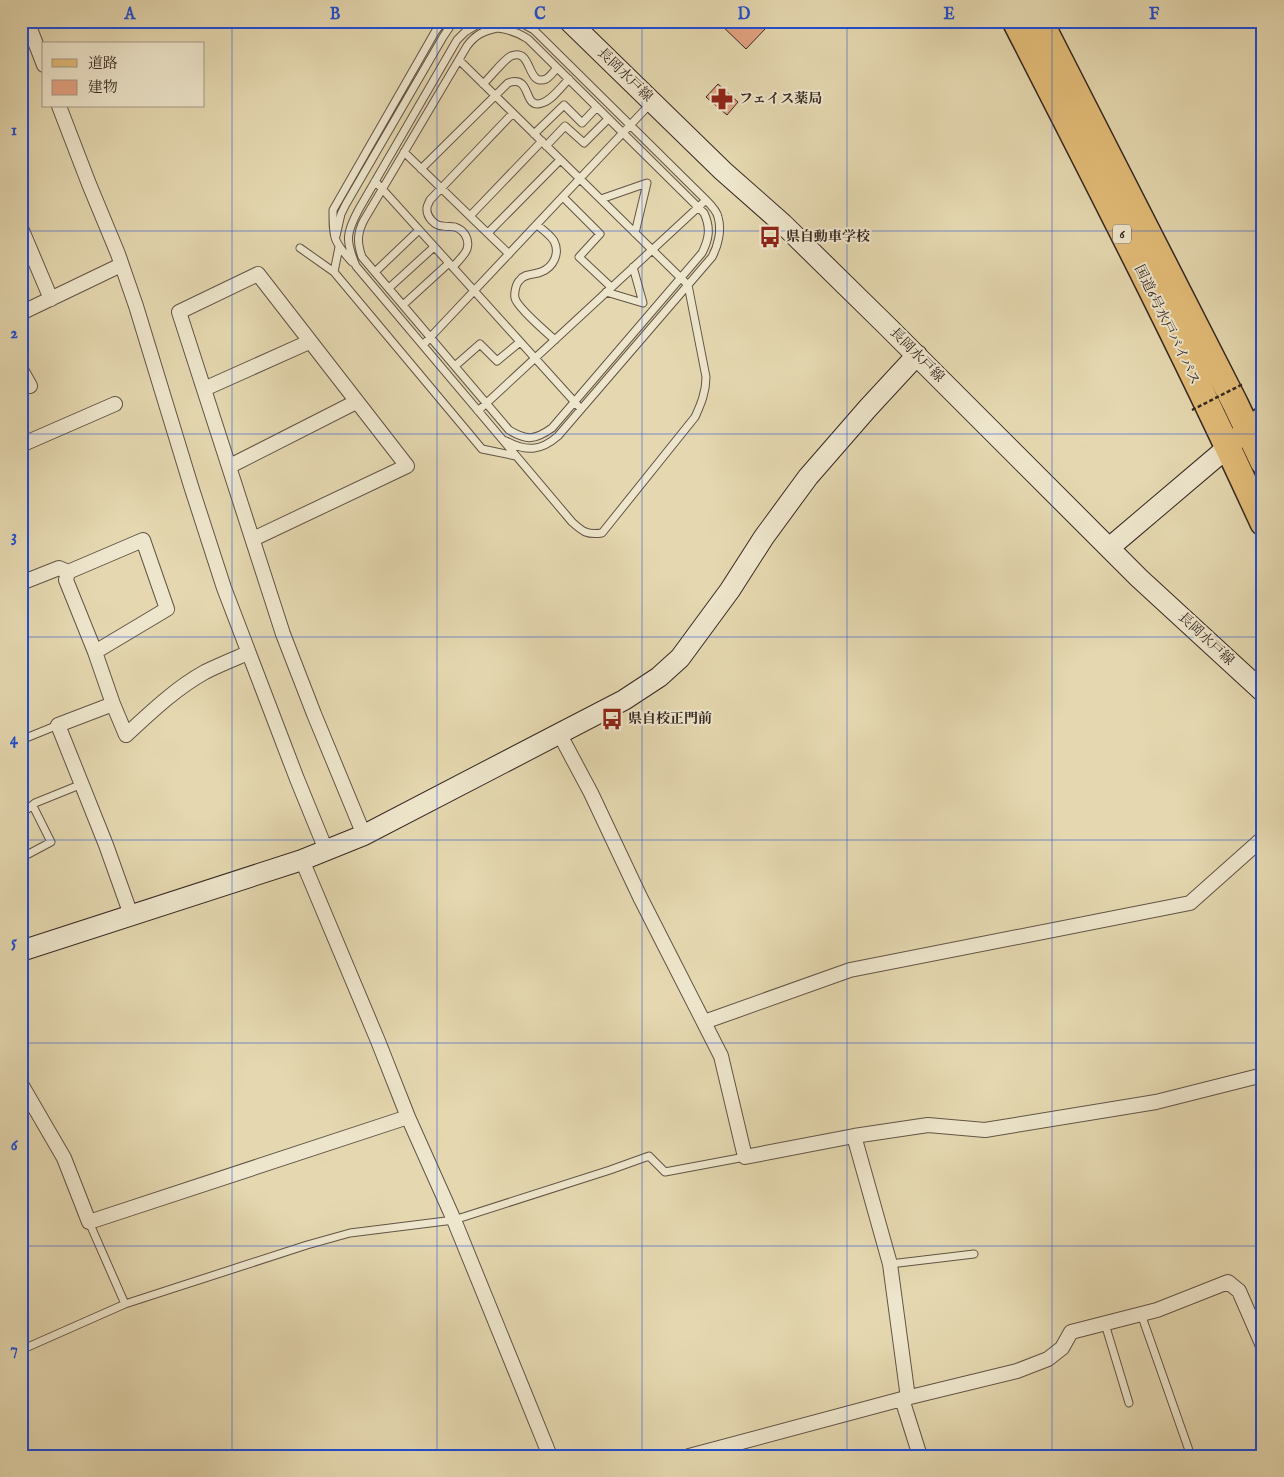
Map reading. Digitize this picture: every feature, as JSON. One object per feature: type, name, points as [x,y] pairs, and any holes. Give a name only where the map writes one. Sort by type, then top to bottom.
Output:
[{"type":"highway","name":"国道6号水戸バイパス","points":[[1015,21],[1228,447],[1263,523]]},
{"type":"highway","name":"国道6号水戸バイパス","points":[[1040,21],[1255,423],[1263,462]]},
{"type":"main road","points":[[1228,447],[1255,423]]},
{"type":"street","points":[[27,21],[42,60]]},
{"type":"street","name":"長岡水戸線","points":[[569,21],[723,171],[783,224],[917,354],[1139,578],[1263,692]]},
{"type":"street","points":[[60,108],[136,306],[224,588],[297,780],[326,850]]},
{"type":"street","points":[[21,229],[51,299]]},
{"type":"street","points":[[21,313],[121,265]]},
{"type":"street","points":[[253,539],[407,466],[258,274],[179,312],[283,634],[364,835]]},
{"type":"street","points":[[204,389],[309,342]]},
{"type":"street","points":[[21,951],[302,860],[364,835],[624,700],[659,676],[680,658],[726,597],[764,537],[808,477],[917,354]]},
{"type":"street","points":[[21,370],[30,386]]},
{"type":"street","points":[[230,466],[356,402]]},
{"type":"street","points":[[21,445],[115,404]]},
{"type":"street","points":[[1109,548],[1228,447]]},
{"type":"street","points":[[21,583],[59,568],[68,572],[143,540],[168,609],[95,652]]},
{"type":"street","points":[[68,572],[66,580],[126,735],[177,690],[206,672],[248,653]]},
{"type":"street","points":[[114,704],[58,725],[106,845],[131,915]]},
{"type":"street","points":[[559,733],[591,793],[640,897],[721,1056],[745,1157],[854,1136],[928,1125],[985,1130],[1156,1102],[1263,1075]]},
{"type":"street","points":[[704,1022],[850,970],[1190,903],[1263,838]]},
{"type":"street","points":[[302,860],[408,1117],[454,1220],[550,1456]]},
{"type":"street","points":[[21,1084],[64,1158],[89,1222],[408,1117]]},
{"type":"street","points":[[854,1136],[890,1264],[905,1398],[920,1456]]},
{"type":"street","points":[[690,1456],[905,1398],[1017,1371],[1048,1359],[1062,1348],[1071,1332],[1157,1310],[1228,1282],[1239,1291],[1263,1346]]},
{"type":"lane","points":[[444,21],[435,32],[333,210],[337,244],[581,531],[591,534],[602,534],[694,417],[702,402],[706,388],[706,377],[688,285],[459,60]]},
{"type":"lane","points":[[334,272],[341,214],[443,37],[456,21]]},
{"type":"lane","points":[[356,266],[348,244],[349,232],[356,215],[457,40],[465,32],[483,21]]},
{"type":"lane","points":[[501,438],[526,450],[549,444],[558,436],[712,258],[717,248],[719,237],[718,216],[706,200],[534,30],[518,21]]},
{"type":"lane","points":[[507,28],[528,39],[704,213],[708,221],[708,243],[702,254],[552,428],[542,435],[532,438],[521,437],[509,430],[362,257],[359,248],[358,238],[362,225],[459,60],[474,37],[484,31],[507,28]]},
{"type":"lane","points":[[483,84],[509,57],[516,55],[522,56],[528,62],[529,70],[533,76],[540,80],[547,78],[557,68]]},
{"type":"lane","points":[[421,169],[508,83],[515,80],[521,82],[526,87],[531,102],[537,104],[543,103],[569,79]]},
{"type":"lane","points":[[423,345],[652,102]]},
{"type":"lane","points":[[534,134],[564,105],[582,123],[597,107]]},
{"type":"lane","points":[[403,305],[460,259],[467,249],[467,239],[464,232],[451,226],[442,226],[434,223],[428,216],[427,208],[430,200],[513,113]]},
{"type":"lane","points":[[470,216],[544,143],[565,126],[584,143],[608,119]]},
{"type":"lane","points":[[404,152],[510,254]]},
{"type":"lane","points":[[488,233],[560,160]]},
{"type":"lane","points":[[375,181],[582,409]]},
{"type":"lane","points":[[601,199],[647,183],[635,233]]},
{"type":"lane","points":[[563,197],[600,234],[579,257],[609,290],[643,303],[634,267]]},
{"type":"lane","points":[[478,411],[706,200]]},
{"type":"lane","points":[[537,225],[553,240],[556,249],[556,259],[549,267],[540,272],[528,274],[520,280],[516,288],[515,298],[519,306],[555,340]]},
{"type":"lane","points":[[375,272],[419,230]]},
{"type":"lane","points":[[389,288],[434,247]]},
{"type":"lane","points":[[300,248],[334,272],[482,450],[516,456]]},
{"type":"lane","points":[[455,366],[480,344],[498,361],[520,342]]},
{"type":"lane","points":[[21,740],[58,725]]},
{"type":"lane","points":[[21,814],[35,803],[82,784]]},
{"type":"lane","points":[[21,858],[51,842],[32,806]]},
{"type":"lane","points":[[21,1350],[125,1304],[308,1244],[350,1233],[454,1220],[649,1156],[665,1172],[745,1157]]},
{"type":"lane","points":[[89,1222],[125,1304]]},
{"type":"lane","points":[[890,1264],[974,1254]]},
{"type":"lane","points":[[1141,1314],[1191,1456]]},
{"type":"lane","points":[[1105,1324],[1129,1403]]},
{"type":"path","points":[[1192,410],[1243,384]]},
{"type":"building","points":[[717,21],[759,21],[766,28],[746,49]]},
{"type":"building","name":"フェイス薬局","points":[[718,84],[738,102],[727,115],[706,97]]},
{"type":"place","name":"フェイス薬局","points":[[722,99]]},
{"type":"place","name":"県自動車学校","points":[[770,237]]},
{"type":"place","name":"県自校正門前","points":[[612,719]]}]
